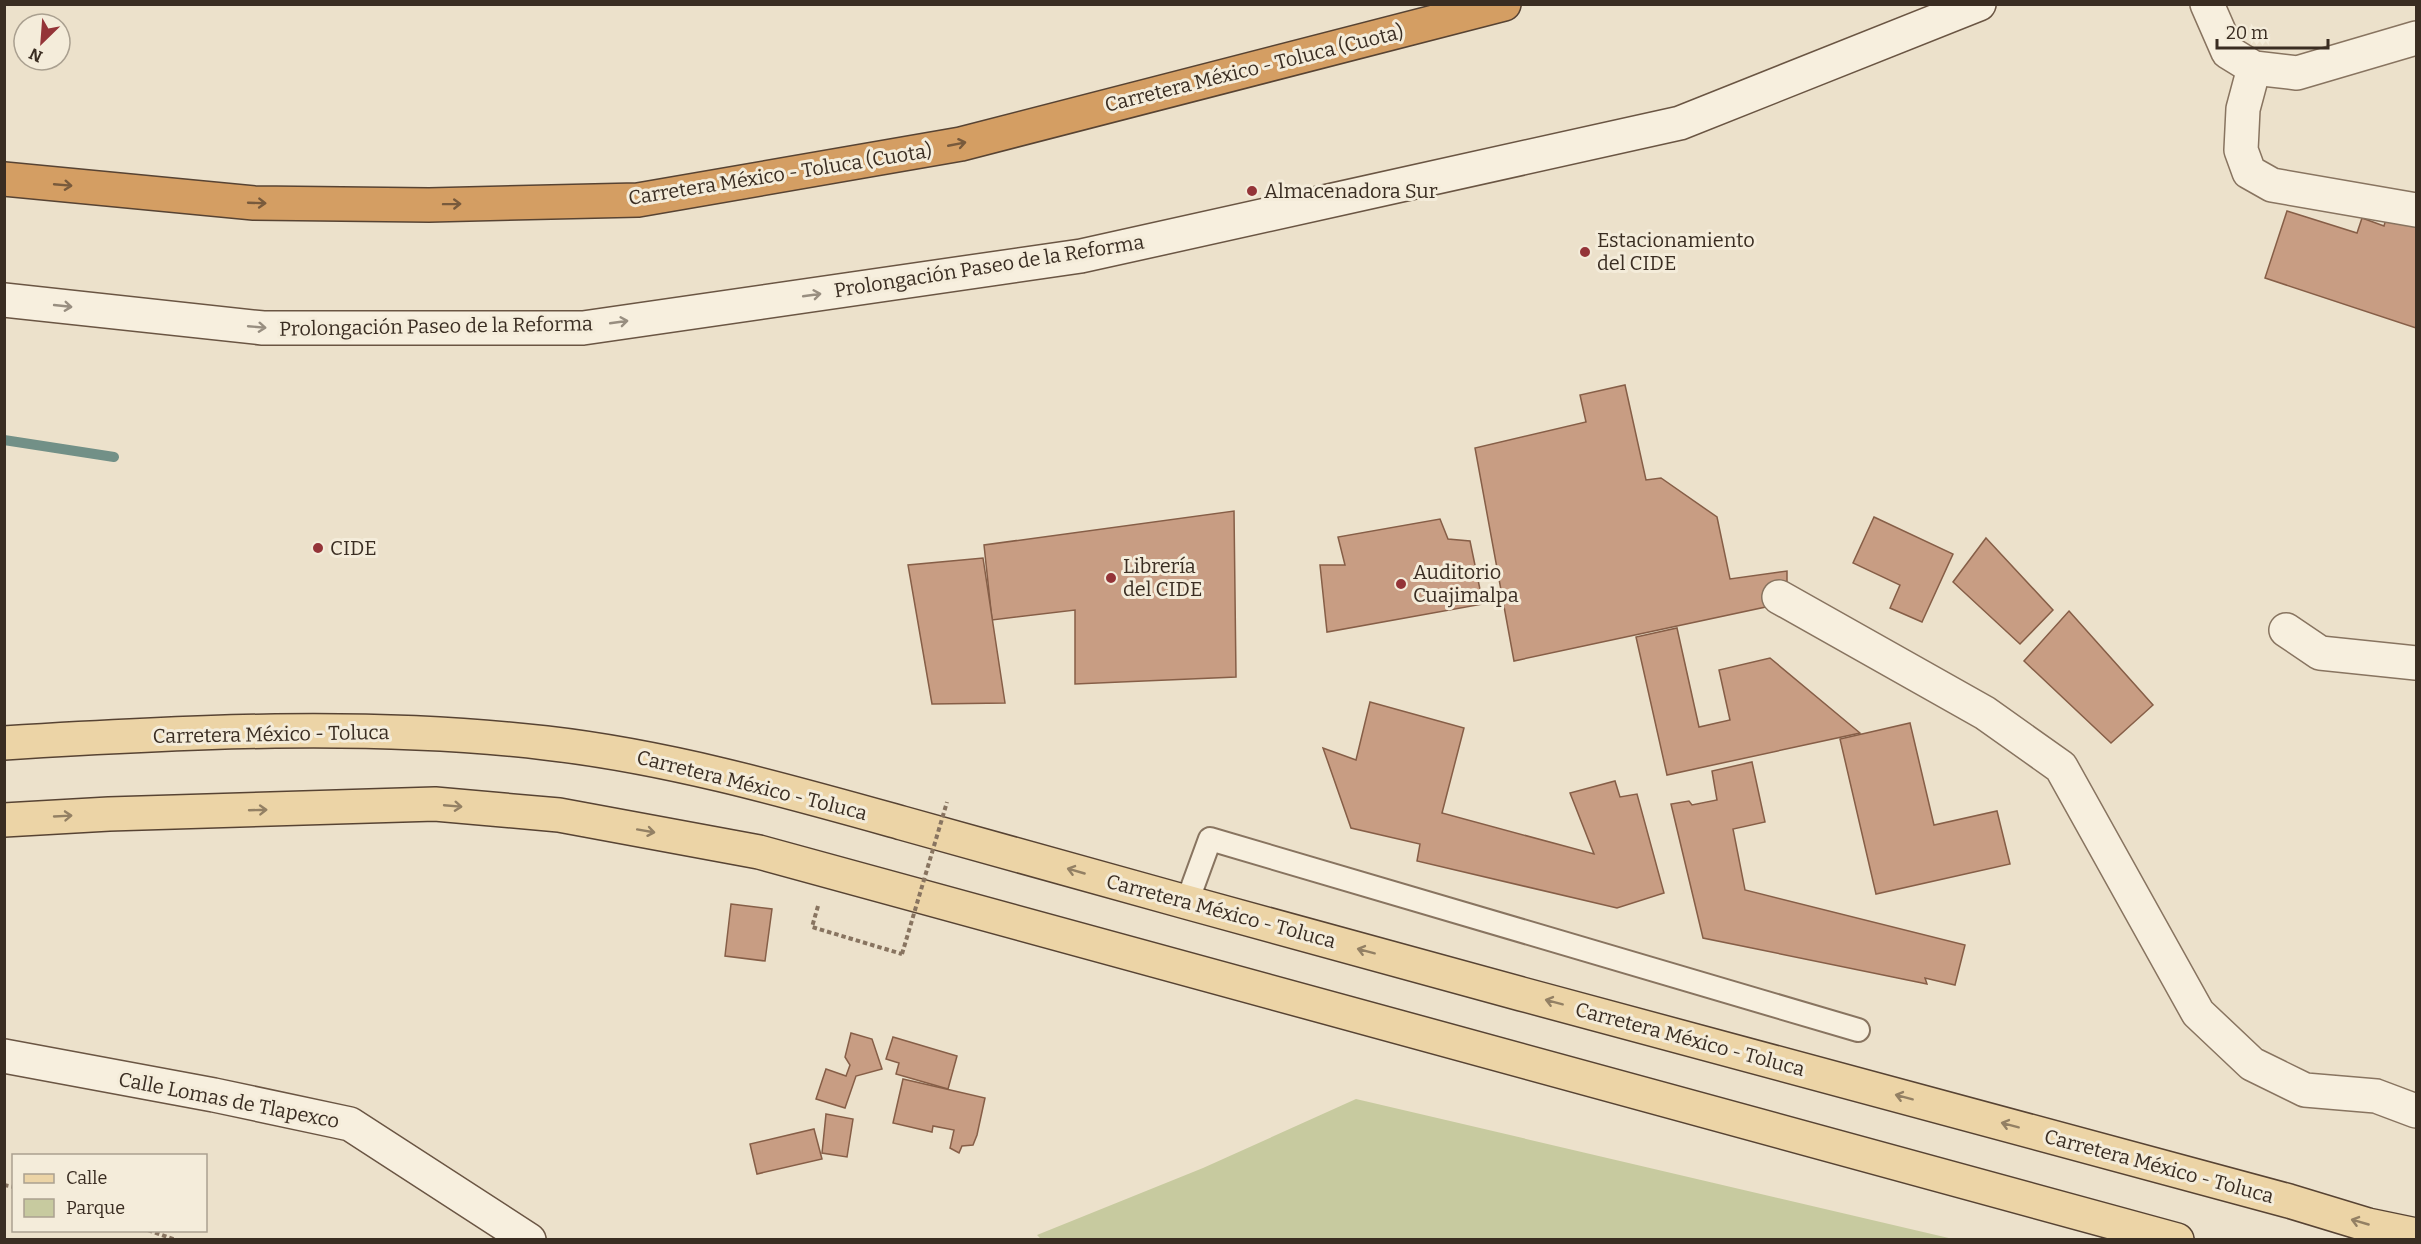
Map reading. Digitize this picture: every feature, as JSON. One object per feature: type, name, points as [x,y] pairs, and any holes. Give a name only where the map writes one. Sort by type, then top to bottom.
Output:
[{"type":"highway","name":"Carretera México - Toluca (Cuota)","points":[[4,179],[254,203],[429,205],[638,200],[961,144],[1503,4]]},
{"type":"main road","name":"Carretera México - Toluca","points":[[4,743],[115,736],[301,732],[414,734],[543,743],[650,758],[776,787],[1186,902],[2278,1198],[2368,1225],[2416,1235]]},
{"type":"main road","points":[[4,820],[109,814],[435,804],[559,815],[759,852],[2177,1239]]},
{"type":"street","name":"Prolongación Paseo de la Reforma","points":[[4,300],[263,328],[583,328],[1081,256],[1680,123],[1979,4]]},
{"type":"street","points":[[2207,4],[2228,52],[2254,68],[2297,73],[2416,38]]},
{"type":"street","points":[[2254,68],[2243,110],[2241,150],[2249,172],[2272,185],[2416,210]]},
{"type":"street","points":[[1779,597],[1985,713],[2061,767],[2198,1013],[2252,1064],[2305,1090],[2376,1096],[2416,1111]]},
{"type":"street","points":[[2286,630],[2320,653],[2416,663]]},
{"type":"street","name":"Calle Lomas de Tlapexco","points":[[4,1056],[213,1095],[350,1124],[529,1239]]},
{"type":"lane","points":[[1186,902],[1210,839],[1858,1030]]},
{"type":"path","points":[[812,927],[902,954],[947,802]]},
{"type":"path","points":[[154,1232],[176,1239]]},
{"type":"green space","points":[[1356,1099],[1953,1239],[1042,1240],[1037,1235],[1203,1168]]},
{"type":"building","points":[[2287,211],[2357,233],[2362,218],[2384,226],[2387,215],[2416,225],[2416,328],[2265,278]]},
{"type":"building","points":[[1625,385],[1646,480],[1661,478],[1717,517],[1730,579],[1787,571],[1787,588],[1775,605],[1514,661],[1475,448],[1586,422],[1580,395]]},
{"type":"building","name":"Librería del CIDE","points":[[1234,511],[1236,677],[1075,684],[1075,610],[992,620],[984,545]]},
{"type":"building","points":[[1874,517],[1953,554],[1922,622],[1890,608],[1900,585],[1853,563]]},
{"type":"building","name":"Auditorio Cuajimalpa","points":[[1440,519],[1448,539],[1470,541],[1483,604],[1327,632],[1320,565],[1345,565],[1338,537]]},
{"type":"building","points":[[1986,538],[2053,610],[2020,644],[1953,582]]},
{"type":"building","points":[[983,558],[1005,703],[932,704],[908,565]]},
{"type":"building","points":[[2069,611],[2153,705],[2111,743],[2024,661]]},
{"type":"building","points":[[1677,628],[1699,727],[1730,720],[1719,670],[1770,658],[1860,733],[1667,775],[1636,637]]},
{"type":"building","points":[[1370,702],[1464,728],[1442,813],[1594,854],[1570,793],[1615,781],[1620,797],[1637,794],[1664,893],[1617,908],[1417,861],[1420,844],[1351,828],[1323,748],[1356,760]]},
{"type":"building","points":[[1910,723],[1934,825],[1997,811],[2010,864],[1876,894],[1840,739]]},
{"type":"building","points":[[1752,762],[1765,822],[1733,829],[1745,890],[1965,945],[1955,985],[1925,978],[1927,984],[1703,938],[1671,804],[1689,801],[1692,805],[1717,800],[1712,771]]},
{"type":"building","points":[[731,904],[772,909],[765,961],[725,956]]},
{"type":"building","points":[[851,1033],[872,1039],[882,1069],[856,1076],[845,1108],[816,1099],[826,1069],[846,1076],[850,1065],[845,1057]]},
{"type":"building","points":[[893,1037],[957,1056],[948,1089],[896,1074],[899,1063],[886,1059]]},
{"type":"building","points":[[903,1079],[985,1098],[973,1145],[962,1146],[959,1153],[950,1148],[954,1130],[933,1126],[932,1132],[893,1123]]},
{"type":"building","points":[[826,1114],[853,1119],[847,1157],[822,1153]]},
{"type":"building","points":[[814,1129],[822,1159],[757,1174],[750,1144]]},
{"type":"waterway","points":[[4,440],[114,457]]},
{"type":"place","name":"Almacenadora Sur","points":[[1252,191]]},
{"type":"place","name":"Estacionamiento del CIDE","points":[[1585,252]]},
{"type":"place","name":"CIDE","points":[[318,548]]},
{"type":"place","name":"Librería del CIDE","points":[[1111,578]]},
{"type":"place","name":"Auditorio Cuajimalpa","points":[[1401,584]]}]
